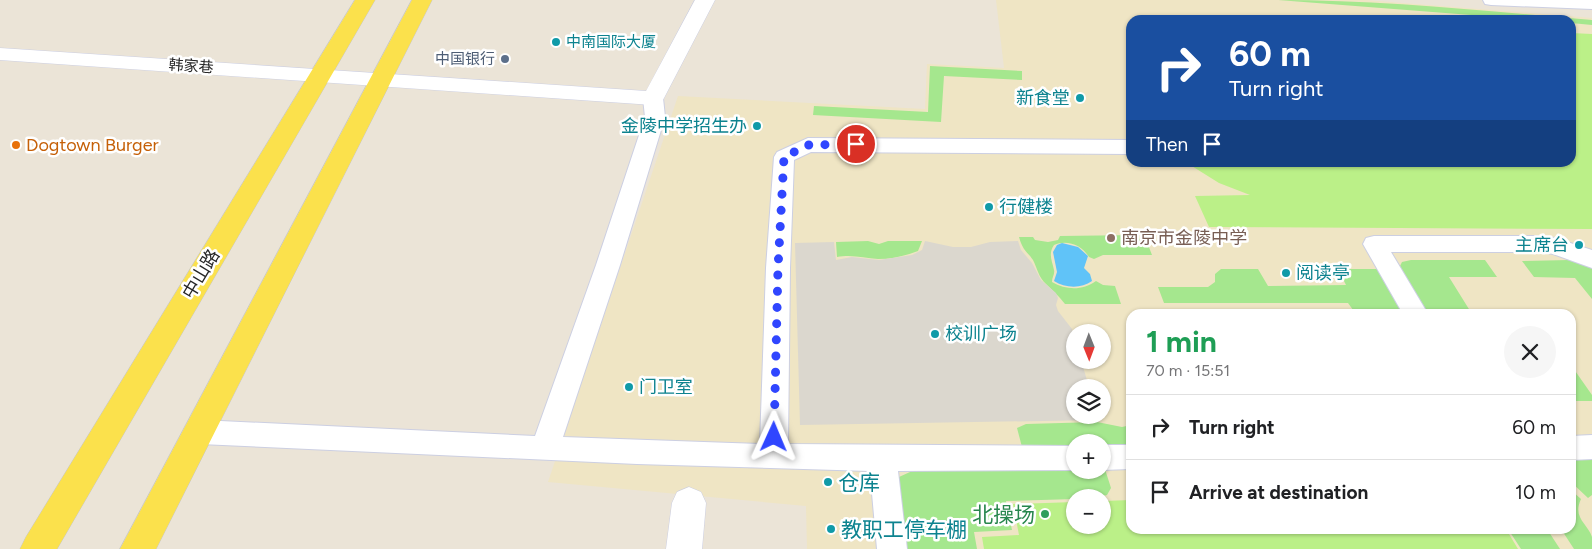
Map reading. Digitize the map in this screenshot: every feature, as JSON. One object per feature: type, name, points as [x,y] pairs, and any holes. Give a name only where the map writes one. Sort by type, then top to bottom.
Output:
[{"type":"main road","points":[[325,66],[365,0]]},
{"type":"main road","points":[[138,549],[422,0]]},
{"type":"main road","name":"中山路","points":[[38,549],[233,221]]},
{"type":"street","points":[[654,98],[705,0]]},
{"type":"street","name":"韩家巷","points":[[0,54],[325,66],[381,78],[654,98]]},
{"type":"street","points":[[684,549],[689,503]]},
{"type":"lane","points":[[1491,0],[1592,4]]},
{"type":"lane","points":[[233,221],[325,66]]},
{"type":"lane","points":[[545,448],[608,265],[655,117],[654,98]]},
{"type":"lane","points":[[774,456],[778,268],[784,157],[808,145],[1126,147]]},
{"type":"lane","points":[[1413,309],[1374,244],[1542,244],[1555,246],[1592,258]]},
{"type":"lane","points":[[200,432],[545,448],[774,456],[883,459],[1066,458]]},
{"type":"lane","points":[[1576,448],[1592,447]]},
{"type":"lane","points":[[1111,458],[1126,457]]},
{"type":"lane","points":[[883,459],[892,549]]},
{"type":"shaded area","name":"南京市金陵中学","points":[[996,0],[1365,0],[1554,15],[1126,15],[1126,167],[1576,167],[1576,17],[1592,18],[1592,549],[807,549],[806,506],[548,482],[678,96],[925,109],[927,64],[1004,68]]},
{"type":"shaded area","name":"校训广场","points":[[925,241],[953,247],[971,247],[990,242],[1018,241],[1021,250],[1032,263],[1041,280],[1056,293],[1058,311],[1068,324],[1066,324],[1066,369],[1084,369],[1087,379],[1066,379],[1066,421],[800,425],[795,243],[834,242],[836,260],[852,257],[879,260],[912,255],[922,250]]},
{"type":"green space","points":[[1278,0],[1396,4],[1533,15],[1471,15]]},
{"type":"green space","points":[[1576,19],[1592,20],[1592,25],[1576,23]]},
{"type":"green space","points":[[1576,33],[1592,34],[1592,229],[1209,227],[1195,196],[1250,195],[1219,183],[1193,167],[1576,167]]},
{"type":"green space","points":[[930,66],[1022,71],[1022,80],[944,76],[941,122],[813,115],[814,106],[928,112]]},
{"type":"green space","points":[[1137,235],[1141,241],[1147,242],[1152,255],[1103,255],[1094,259],[1089,257],[1078,246],[1069,243],[1054,245],[1051,251],[1054,271],[1052,282],[1068,288],[1080,288],[1096,281],[1103,285],[1115,286],[1121,304],[1065,304],[1044,282],[1033,260],[1023,248],[1019,237],[1033,237],[1035,240],[1048,242],[1058,240],[1060,236]]},
{"type":"green space","points":[[868,241],[879,244],[888,241],[922,241],[918,251],[898,257],[878,259],[853,256],[837,257],[836,242]]},
{"type":"green space","points":[[1411,260],[1485,260],[1497,277],[1449,277],[1469,309],[1422,309],[1398,270],[1402,262]]},
{"type":"green space","points":[[1569,260],[1592,266],[1592,299],[1575,278],[1534,277],[1522,261]]},
{"type":"green space","points":[[1221,269],[1258,269],[1268,286],[1346,285],[1338,269],[1381,269],[1405,309],[1352,309],[1348,303],[1164,303],[1158,287],[1208,287],[1215,282],[1215,274]]},
{"type":"green space","points":[[1576,372],[1592,395],[1592,401],[1576,401]]},
{"type":"green space","points":[[1066,423],[1126,426],[1126,453],[1111,454],[1111,434],[1066,434],[1066,454],[1022,447],[1017,428],[1026,424]]},
{"type":"green space","points":[[1576,454],[1592,454],[1592,495],[1588,498],[1576,487]]},
{"type":"green space","points":[[924,469],[1066,470],[1066,479],[1108,479],[1111,488],[1066,489],[1066,499],[1006,501],[1012,530],[974,532],[977,549],[906,549],[898,483],[899,477]]},
{"type":"green space","points":[[1576,494],[1581,499],[1578,511],[1579,516],[1592,537],[1592,549],[1574,549],[1564,534],[1576,534]]},
{"type":"green space","name":"北操场","points":[[1126,500],[1126,534],[1509,534],[1518,549],[984,549],[982,537],[1019,535],[1013,504],[1066,502],[1066,534],[1111,534],[1111,501]]},
{"type":"green space","points":[[1511,534],[1550,534],[1560,549],[1521,549]]},
{"type":"water","points":[[1062,243],[1078,247],[1088,256],[1084,268],[1090,274],[1092,281],[1088,284],[1073,287],[1054,281],[1057,272],[1053,252],[1057,245]]},
{"type":"place","name":"中南国际大厦","points":[[556,42]]},
{"type":"place","name":"中国银行","points":[[505,59]]},
{"type":"place","name":"新食堂","points":[[1080,98]]},
{"type":"place","name":"金陵中学招生办","points":[[757,126]]},
{"type":"place","name":"Dogtown Burger","points":[[16,145]]},
{"type":"place","name":"行健楼","points":[[989,207]]},
{"type":"place","name":"南京市金陵中学","points":[[1111,238]]},
{"type":"place","name":"主席台","points":[[1579,245]]},
{"type":"place","name":"阅读亭","points":[[1286,273]]},
{"type":"place","name":"校训广场","points":[[935,334]]},
{"type":"place","name":"门卫室","points":[[629,387]]},
{"type":"place","name":"仓库","points":[[828,482]]},
{"type":"place","name":"北操场","points":[[1045,514]]},
{"type":"place","name":"教职工停车棚","points":[[831,529]]},
{"type":"route","points":[[774,437],[778,268],[784,157],[808,145],[856,144]]}]
